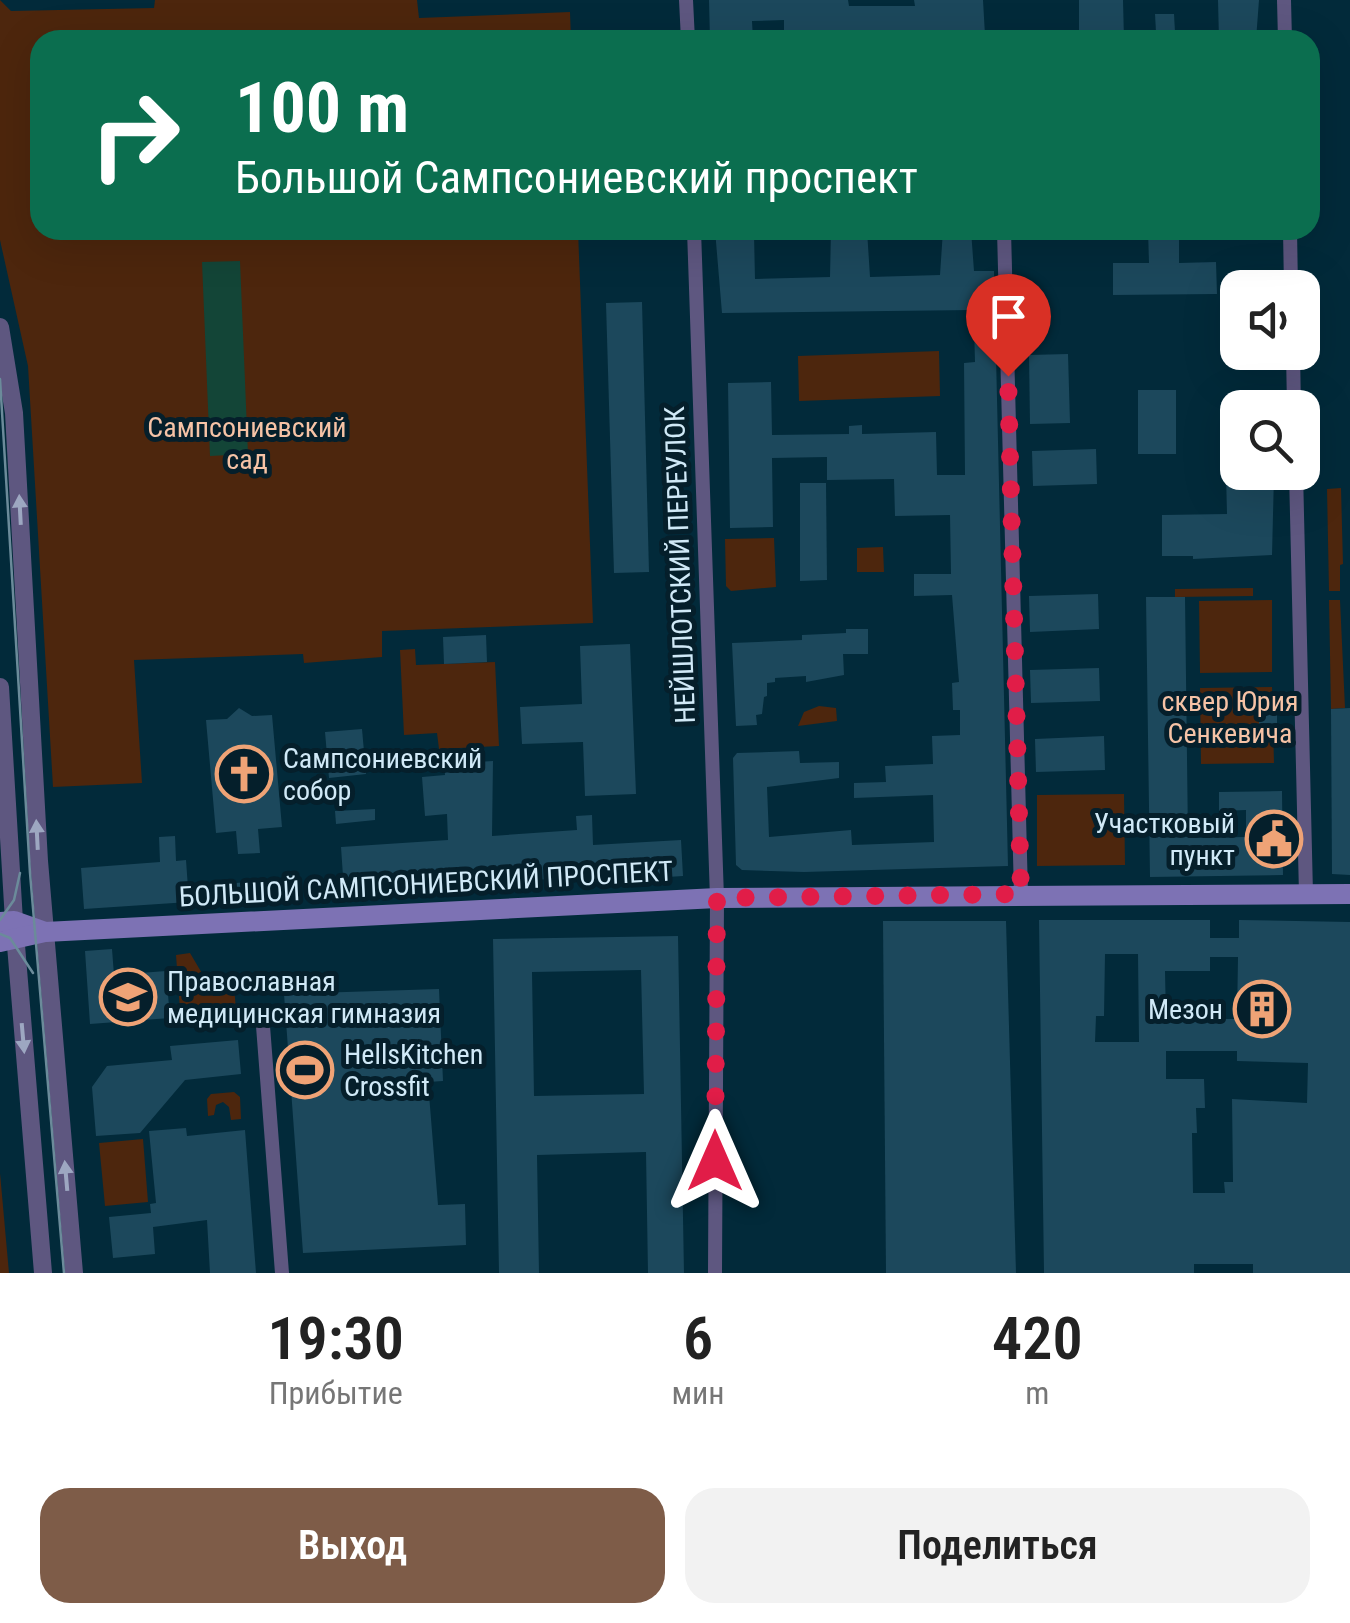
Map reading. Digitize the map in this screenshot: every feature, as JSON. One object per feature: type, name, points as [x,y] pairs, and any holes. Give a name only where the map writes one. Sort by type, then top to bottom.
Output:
[{"type":"main road","name":"БОЛЬШОЙ САМПСОНИЕВСКИЙ ПРОСПЕКТ","points":[[7,932],[717,898],[1350,894]]},
{"type":"street","points":[[686,0],[688,30]]},
{"type":"street","points":[[1284,0],[1285,30]]},
{"type":"street","name":"НЕЙШЛОТСКИЙ ПЕРЕУЛОК","points":[[694,240],[717,898],[714,1273]]},
{"type":"street","points":[[1004,240],[1021,894]]},
{"type":"street","points":[[1290,240],[1291,270]]},
{"type":"street","points":[[0,326],[14,413],[45,932],[74,1273]]},
{"type":"street","points":[[1296,490],[1306,894]]},
{"type":"street","points":[[0,688],[7,932],[43,1273]]},
{"type":"street","points":[[262,1026],[282,1273]]},
{"type":"green space","name":"Сампсониевский сад","points":[[0,0],[11,11],[154,8],[155,0],[417,0],[419,18],[570,12],[571,30],[30,30],[30,240],[578,240],[593,623],[382,631],[382,657],[304,663],[303,654],[134,660],[142,783],[53,787],[28,366],[0,240]]},
{"type":"green space","points":[[939,351],[940,396],[799,401],[798,356]]},
{"type":"green space","points":[[1341,488],[1340,591],[1329,591],[1327,489]]},
{"type":"green space","points":[[774,538],[776,587],[731,591],[726,586],[725,539]]},
{"type":"green space","points":[[883,547],[884,572],[857,572],[857,548]]},
{"type":"green space","points":[[1253,588],[1253,596],[1175,597],[1175,589]]},
{"type":"green space","name":"сквер Юрия Сенкевича","points":[[1272,600],[1272,672],[1200,673],[1199,601]]},
{"type":"green space","points":[[1329,600],[1340,600],[1345,708],[1331,709]]},
{"type":"green space","points":[[415,649],[416,665],[495,662],[499,746],[439,749],[437,733],[404,735],[400,650]]},
{"type":"green space","name":"сквер Юрия Сенкевича","points":[[1272,687],[1273,709],[1259,710],[1259,726],[1273,726],[1274,763],[1201,764],[1200,688]]},
{"type":"green space","points":[[819,706],[836,708],[837,721],[798,726],[804,712]]},
{"type":"green space","points":[[1124,794],[1125,865],[1037,866],[1037,795]]},
{"type":"green space","points":[[190,953],[206,980],[234,987],[237,1020],[181,1024],[176,955]]},
{"type":"green space","points":[[234,1092],[240,1097],[241,1119],[231,1120],[229,1107],[223,1102],[216,1105],[214,1115],[208,1116],[207,1099],[211,1094]]},
{"type":"green space","points":[[143,1139],[148,1202],[105,1206],[99,1143]]},
{"type":"green space","points":[[0,1173],[9,1273],[0,1273]]},
{"type":"shaded area","points":[[240,261],[248,454],[210,456],[202,262]]},
{"type":"building","points":[[709,0],[848,0],[849,6],[915,6],[914,0],[983,0],[985,30],[784,30],[784,20],[752,21],[752,30],[710,30]]},
{"type":"building","points":[[1079,0],[1123,0],[1124,30],[1079,30]]},
{"type":"building","points":[[1218,0],[1259,0],[1257,30],[1219,30]]},
{"type":"building","points":[[1155,14],[1174,14],[1175,30],[1156,30]]},
{"type":"building","points":[[716,240],[754,240],[755,279],[830,277],[831,240],[868,240],[870,277],[940,275],[942,240],[972,240],[974,271],[994,271],[1008,866],[804,872],[742,870],[736,865],[733,758],[737,753],[799,751],[800,763],[839,762],[839,778],[767,787],[769,837],[851,830],[852,845],[934,842],[933,795],[854,798],[854,783],[886,782],[885,766],[933,764],[932,736],[960,735],[960,710],[953,710],[952,683],[959,682],[952,595],[914,596],[914,574],[951,574],[950,515],[895,516],[894,479],[827,480],[827,457],[772,458],[773,527],[730,528],[728,383],[771,382],[772,435],[849,434],[849,426],[862,425],[862,434],[936,432],[937,475],[965,475],[964,363],[975,362],[973,310],[722,313]]},
{"type":"building","points":[[1148,240],[1179,240],[1179,263],[1216,262],[1217,294],[1113,295],[1113,263],[1149,263]]},
{"type":"building","points":[[642,302],[649,572],[614,573],[606,303]]},
{"type":"building","points":[[1068,354],[1070,423],[1030,424],[1029,355]]},
{"type":"building","points":[[1138,390],[1176,390],[1176,454],[1138,454]]},
{"type":"building","points":[[1096,449],[1097,484],[1033,486],[1032,451]]},
{"type":"building","points":[[800,483],[826,483],[827,580],[800,581]]},
{"type":"building","points":[[1226,490],[1274,490],[1272,555],[1193,559],[1162,556],[1162,515],[1227,514]]},
{"type":"building","points":[[1098,594],[1099,629],[1030,632],[1029,596]]},
{"type":"building","points":[[1146,597],[1185,597],[1188,838],[1246,837],[1246,810],[1219,811],[1219,792],[1282,791],[1283,875],[1150,877]]},
{"type":"building","points":[[846,629],[868,629],[868,654],[843,654],[844,675],[806,682],[806,676],[775,678],[775,682],[767,683],[762,714],[756,715],[757,725],[736,726],[732,643],[802,640],[802,635],[846,633]]},
{"type":"building","points":[[486,635],[487,662],[444,664],[443,637]]},
{"type":"building","points":[[630,644],[636,794],[585,796],[583,742],[522,744],[520,707],[582,704],[580,646]]},
{"type":"building","points":[[1099,668],[1100,701],[1031,703],[1030,670]]},
{"type":"building","name":"Сампсониевский собор","points":[[239,708],[252,716],[272,715],[282,827],[258,829],[260,853],[238,854],[236,831],[216,833],[206,720],[227,719]]},
{"type":"building","points":[[1350,708],[1350,875],[1332,874],[1331,709]]},
{"type":"building","points":[[1259,709],[1277,709],[1277,726],[1259,727]]},
{"type":"building","points":[[362,729],[366,774],[329,778],[325,732]]},
{"type":"building","points":[[1104,736],[1105,770],[1036,772],[1035,739]]},
{"type":"building","points":[[493,761],[492,836],[577,830],[576,816],[592,815],[593,845],[681,840],[683,876],[606,881],[606,865],[565,867],[566,878],[344,891],[341,847],[448,840],[447,814],[425,816],[422,777],[445,775],[444,764]]},
{"type":"building","points":[[375,809],[375,820],[336,824],[335,811]]},
{"type":"building","points":[[175,836],[176,861],[186,860],[189,902],[84,909],[81,868],[160,862],[159,837]]},
{"type":"building","points":[[264,881],[265,904],[223,906],[222,884]]},
{"type":"building","points":[[1039,920],[1210,920],[1210,938],[1239,938],[1239,920],[1350,922],[1350,1273],[1253,1273],[1253,1264],[1194,1264],[1194,1273],[1044,1273]],"holes":[[[1105,954],[1138,954],[1139,1042],[1095,1042],[1096,1016],[1104,1016]],[[1210,957],[1238,957],[1237,1019],[1166,1019],[1165,971],[1210,971]],[[1166,1051],[1237,1051],[1237,1061],[1308,1063],[1307,1103],[1232,1099],[1233,1182],[1224,1182],[1225,1193],[1193,1193],[1192,1133],[1197,1133],[1196,1108],[1205,1108],[1204,1079],[1166,1079]]]},
{"type":"building","points":[[883,921],[1006,921],[1016,1273],[886,1273]]},
{"type":"building","points":[[678,936],[684,1273],[648,1273],[646,1152],[537,1155],[539,1273],[499,1273],[493,939]],"holes":[[[641,970],[644,1094],[534,1096],[532,972]]]},
{"type":"building","name":"Православная медицинская гимназия","points":[[112,949],[114,975],[166,971],[170,1018],[90,1024],[85,951]]},
{"type":"building","points":[[439,989],[443,1081],[428,1082],[438,1205],[465,1204],[466,1245],[303,1253],[284,994]]},
{"type":"building","points":[[238,1040],[241,1074],[185,1080],[140,1133],[96,1136],[92,1087],[107,1066],[172,1060],[170,1046]]},
{"type":"building","points":[[186,1128],[187,1136],[245,1130],[256,1273],[210,1273],[207,1220],[153,1227],[155,1254],[113,1258],[109,1217],[151,1213],[150,1204],[156,1203],[149,1131]]},
{"type":"tram line","points":[[0,379],[30,873],[64,1273]]},
{"type":"tram line","points":[[0,920],[14,900],[20,873]]},
{"type":"tram line","points":[[0,934],[10,938],[33,973]]},
{"type":"place","name":"Сампсониевский собор","points":[[244,774]]},
{"type":"place","name":"Участковый пункт","points":[[1274,839]]},
{"type":"place","name":"Православная медицинская гимназия","points":[[128,997]]},
{"type":"place","name":"Мезон","points":[[1262,1009]]},
{"type":"place","name":"HellsKitchen Crossfit","points":[[305,1070]]},
{"type":"route","points":[[715,1161],[717,898],[1021,894],[1008,376]]}]
